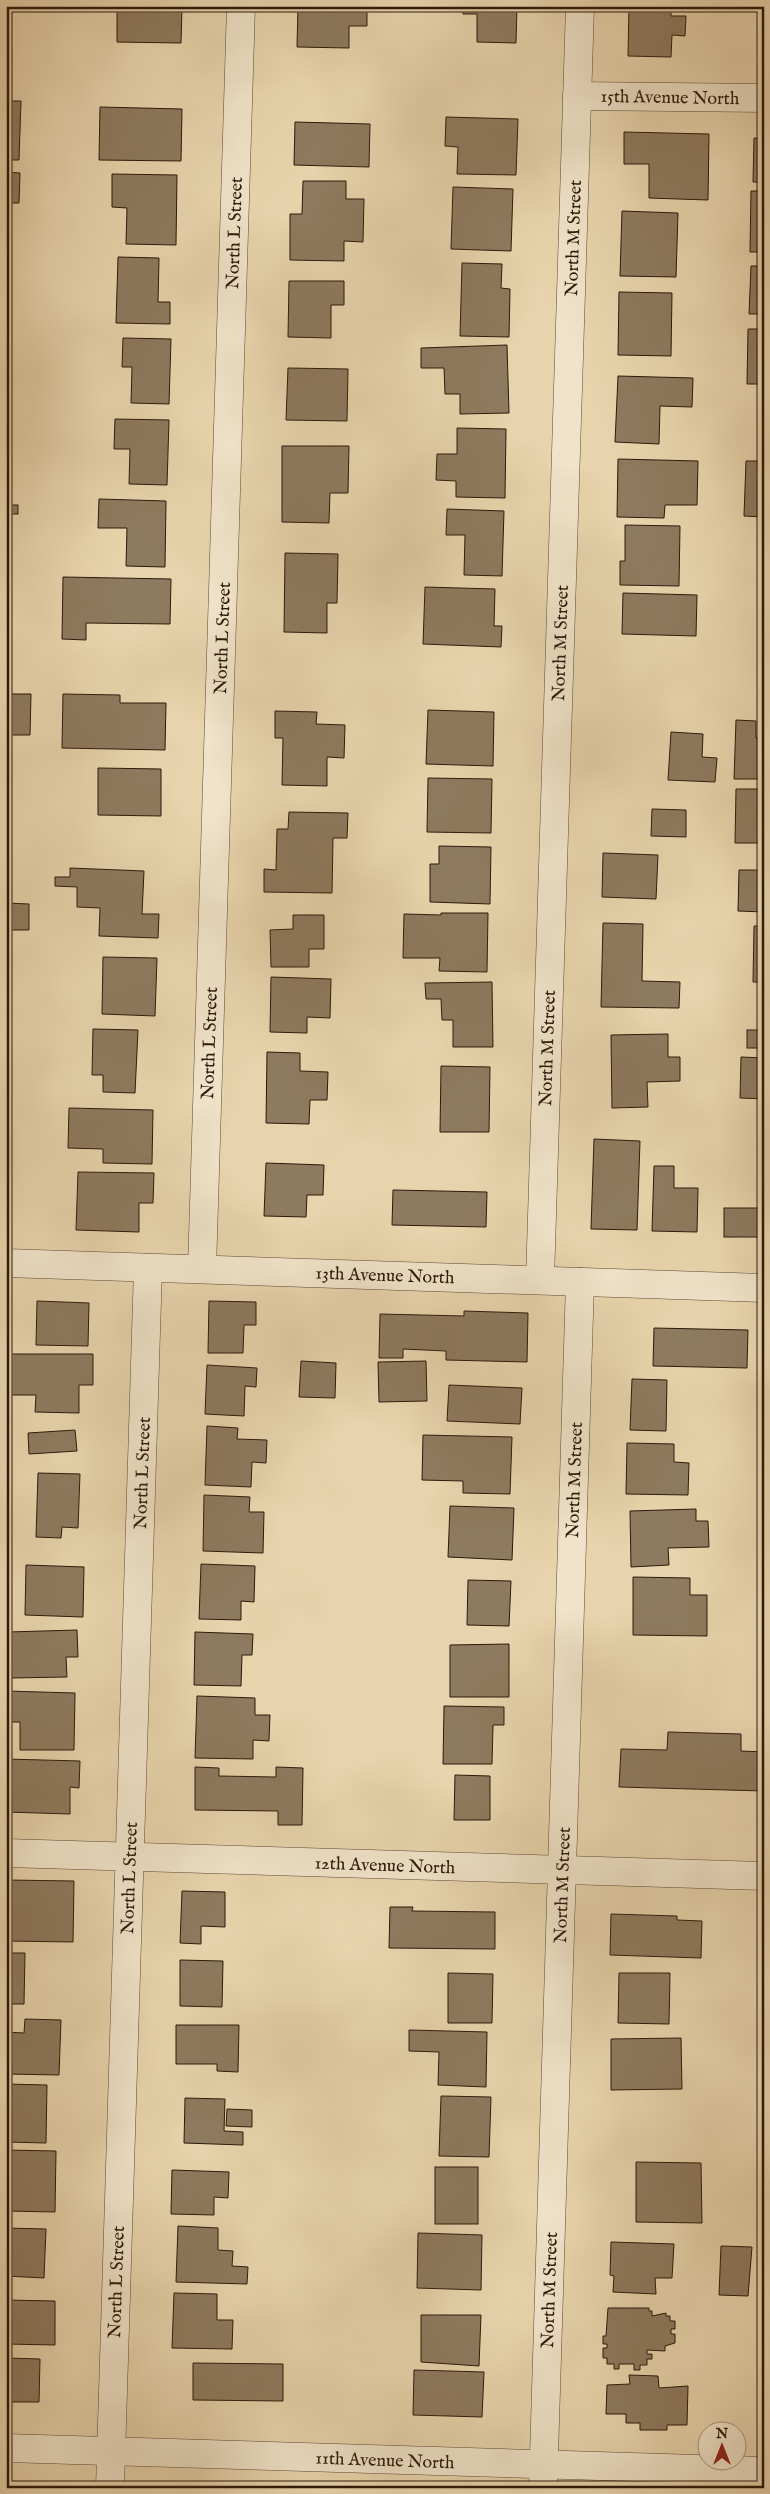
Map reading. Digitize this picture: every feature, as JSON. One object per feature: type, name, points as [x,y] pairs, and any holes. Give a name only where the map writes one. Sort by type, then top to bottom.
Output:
[{"type":"street","name":"North L Street","points":[[202,1270],[241,6]]},
{"type":"street","name":"North M Street","points":[[540,1280],[580,6]]},
{"type":"street","name":"15th Avenue North","points":[[577,96],[764,98]]},
{"type":"street","name":"13th Avenue North","points":[[6,1263],[764,1288]]},
{"type":"street","name":"North L Street","points":[[110,2488],[148,1268]]},
{"type":"street","name":"North M Street","points":[[543,2476],[580,1282]]},
{"type":"street","name":"12th Avenue North","points":[[6,1853],[764,1876]]},
{"type":"street","name":"11th Avenue North","points":[[6,2448],[543,2476],[764,2471]]},
{"type":"building","points":[[117,6],[182,6],[181,43],[117,42]]},
{"type":"building","points":[[298,6],[367,6],[367,26],[349,26],[349,48],[297,47]]},
{"type":"building","points":[[463,6],[517,6],[516,43],[477,42],[477,14],[463,14]]},
{"type":"building","points":[[629,6],[671,6],[671,16],[686,16],[685,36],[672,35],[671,57],[628,56]]},
{"type":"building","points":[[6,101],[21,101],[19,160],[6,160]]},
{"type":"building","points":[[100,107],[182,109],[181,161],[99,160]]},
{"type":"building","points":[[446,117],[518,119],[516,175],[457,174],[458,147],[445,146]]},
{"type":"building","points":[[295,122],[370,124],[369,167],[294,165]]},
{"type":"building","points":[[624,132],[709,134],[708,200],[649,198],[649,164],[624,164]]},
{"type":"building","points":[[754,138],[764,139],[764,182],[753,182]]},
{"type":"building","points":[[6,172],[20,173],[19,203],[6,203]]},
{"type":"building","points":[[112,174],[177,175],[176,245],[126,244],[127,208],[112,207]]},
{"type":"building","points":[[303,181],[346,181],[346,199],[364,199],[363,242],[344,241],[344,261],[290,260],[290,214],[302,214]]},
{"type":"building","points":[[453,187],[513,189],[511,251],[451,249]]},
{"type":"building","points":[[751,191],[764,191],[764,252],[750,252]]},
{"type":"building","points":[[622,211],[678,213],[676,277],[620,276]]},
{"type":"building","points":[[118,257],[159,258],[158,302],[170,302],[170,324],[116,323]]},
{"type":"building","points":[[462,263],[502,264],[501,288],[510,289],[509,337],[460,336]]},
{"type":"building","points":[[751,266],[764,266],[764,314],[749,314]]},
{"type":"building","points":[[289,281],[344,281],[344,305],[331,305],[331,338],[288,337]]},
{"type":"building","points":[[619,292],[672,293],[671,356],[618,355]]},
{"type":"building","points":[[748,329],[764,329],[764,384],[747,384]]},
{"type":"building","points":[[123,338],[171,339],[169,404],[131,403],[132,367],[122,367]]},
{"type":"building","points":[[507,345],[509,413],[460,414],[460,394],[445,394],[444,368],[421,368],[421,348]]},
{"type":"building","points":[[288,368],[348,369],[347,421],[286,420]]},
{"type":"building","points":[[618,376],[693,378],[692,407],[660,406],[659,444],[615,442]]},
{"type":"building","points":[[115,419],[169,420],[167,485],[129,484],[130,449],[114,449]]},
{"type":"building","points":[[457,428],[506,429],[505,498],[456,497],[456,481],[436,480],[437,454],[457,454]]},
{"type":"building","points":[[282,446],[349,446],[348,493],[330,493],[329,523],[282,522]]},
{"type":"building","points":[[618,459],[698,461],[697,505],[665,505],[664,518],[617,517]]},
{"type":"building","points":[[746,461],[764,461],[764,517],[744,516]]},
{"type":"building","points":[[99,499],[166,501],[165,567],[126,566],[127,528],[98,528]]},
{"type":"building","points":[[6,505],[18,505],[18,514],[6,514]]},
{"type":"building","points":[[447,509],[504,511],[502,576],[464,575],[465,535],[446,535]]},
{"type":"building","points":[[625,525],[680,526],[679,586],[620,585],[620,561],[625,561]]},
{"type":"building","points":[[285,553],[338,554],[337,603],[327,603],[327,633],[284,632]]},
{"type":"building","points":[[6,576],[10,577],[8,633],[6,633]]},
{"type":"building","points":[[63,577],[171,579],[170,624],[86,623],[86,640],[62,639]]},
{"type":"building","points":[[425,587],[495,589],[494,626],[502,626],[501,647],[423,644]]},
{"type":"building","points":[[623,593],[697,595],[696,636],[622,634]]},
{"type":"building","points":[[6,694],[31,694],[30,735],[6,735]]},
{"type":"building","points":[[63,694],[120,695],[120,703],[166,703],[165,750],[62,748]]},
{"type":"building","points":[[428,710],[494,712],[493,766],[426,764]]},
{"type":"building","points":[[275,711],[317,712],[316,724],[345,725],[344,758],[327,757],[327,786],[282,785],[283,738],[275,738]]},
{"type":"building","points":[[736,720],[756,721],[756,738],[764,738],[764,779],[734,779]]},
{"type":"building","points":[[671,732],[703,734],[702,757],[717,758],[715,782],[668,780]]},
{"type":"building","points":[[98,768],[161,769],[161,816],[98,815]]},
{"type":"building","points":[[428,778],[492,779],[491,833],[427,832]]},
{"type":"building","points":[[736,789],[764,789],[764,843],[735,843]]},
{"type":"building","points":[[652,809],[686,810],[686,837],[651,836]]},
{"type":"building","points":[[289,812],[348,813],[347,838],[333,838],[332,893],[264,892],[264,869],[276,870],[277,829],[288,829]]},
{"type":"building","points":[[439,846],[491,847],[490,904],[430,902],[430,864],[439,864]]},
{"type":"building","points":[[603,853],[658,855],[656,899],[602,897]]},
{"type":"building","points":[[70,868],[144,871],[142,914],[159,914],[158,938],[99,936],[100,908],[77,907],[77,887],[55,886],[55,877],[70,877]]},
{"type":"building","points":[[739,870],[764,870],[764,912],[738,911]]},
{"type":"building","points":[[6,903],[29,904],[29,930],[6,930]]},
{"type":"building","points":[[441,913],[488,913],[487,972],[439,971],[440,958],[403,958],[404,914],[441,915]]},
{"type":"building","points":[[293,915],[324,915],[324,949],[309,949],[309,967],[271,967],[270,930],[293,929]]},
{"type":"building","points":[[603,923],[643,924],[642,981],[680,982],[679,1008],[601,1007]]},
{"type":"building","points":[[754,926],[764,926],[764,982],[753,982]]},
{"type":"building","points":[[103,957],[157,958],[155,1016],[102,1014]]},
{"type":"building","points":[[271,977],[331,979],[330,1018],[307,1017],[307,1033],[270,1032]]},
{"type":"building","points":[[492,982],[493,1047],[453,1047],[453,1020],[442,1020],[441,999],[426,999],[425,983]]},
{"type":"building","points":[[93,1029],[138,1030],[135,1093],[103,1092],[103,1075],[92,1075]]},
{"type":"building","points":[[747,1030],[764,1030],[764,1048],[747,1048]]},
{"type":"building","points":[[668,1034],[668,1057],[680,1057],[680,1081],[647,1082],[648,1107],[612,1108],[611,1035]]},
{"type":"building","points":[[267,1052],[300,1053],[300,1071],[328,1072],[327,1100],[310,1100],[309,1124],[266,1123]]},
{"type":"building","points":[[741,1057],[764,1058],[764,1099],[740,1098]]},
{"type":"building","points":[[441,1066],[490,1067],[489,1132],[440,1132]]},
{"type":"building","points":[[69,1108],[153,1110],[152,1164],[103,1163],[103,1149],[68,1148]]},
{"type":"building","points":[[594,1139],[640,1141],[637,1230],[591,1229]]},
{"type":"building","points":[[266,1163],[324,1165],[323,1195],[307,1195],[306,1217],[264,1216]]},
{"type":"building","points":[[654,1166],[674,1166],[674,1188],[698,1188],[697,1232],[652,1231]]},
{"type":"building","points":[[78,1172],[154,1173],[153,1203],[139,1203],[139,1232],[76,1230]]},
{"type":"building","points":[[393,1190],[487,1192],[486,1227],[392,1225]]},
{"type":"building","points":[[724,1208],[764,1208],[764,1237],[724,1237]]},
{"type":"building","points":[[37,1301],[89,1303],[88,1346],[36,1345]]},
{"type":"building","points":[[209,1301],[256,1302],[256,1325],[244,1325],[243,1353],[208,1353]]},
{"type":"building","points":[[464,1311],[528,1313],[527,1362],[446,1360],[446,1351],[403,1349],[403,1358],[379,1358],[380,1314],[464,1316]]},
{"type":"building","points":[[654,1328],[748,1330],[747,1368],[653,1366]]},
{"type":"building","points":[[6,1354],[93,1354],[93,1385],[79,1385],[79,1413],[35,1412],[36,1395],[6,1395]]},
{"type":"building","points":[[301,1361],[336,1363],[335,1398],[299,1397]]},
{"type":"building","points":[[426,1361],[427,1401],[379,1402],[378,1362]]},
{"type":"building","points":[[207,1365],[257,1368],[256,1387],[245,1386],[244,1416],[205,1414]]},
{"type":"building","points":[[632,1379],[667,1380],[666,1431],[630,1430]]},
{"type":"building","points":[[449,1385],[522,1388],[520,1424],[447,1421]]},
{"type":"building","points":[[207,1426],[238,1428],[237,1439],[267,1440],[266,1463],[252,1462],[251,1487],[205,1485]]},
{"type":"building","points":[[75,1430],[77,1451],[29,1454],[28,1433]]},
{"type":"building","points":[[423,1435],[512,1437],[510,1494],[463,1493],[463,1481],[422,1480]]},
{"type":"building","points":[[627,1443],[674,1444],[674,1462],[689,1463],[688,1495],[626,1494]]},
{"type":"building","points":[[38,1473],[80,1474],[78,1528],[62,1527],[61,1538],[36,1537]]},
{"type":"building","points":[[204,1495],[250,1497],[249,1512],[264,1512],[263,1553],[203,1551]]},
{"type":"building","points":[[450,1506],[514,1508],[512,1560],[448,1557]]},
{"type":"building","points":[[696,1509],[696,1521],[708,1521],[709,1547],[668,1548],[669,1565],[631,1567],[630,1511]]},
{"type":"building","points":[[201,1564],[255,1566],[254,1602],[241,1601],[241,1620],[199,1619]]},
{"type":"building","points":[[26,1565],[84,1567],[83,1617],[25,1615]]},
{"type":"building","points":[[633,1577],[690,1578],[690,1595],[707,1595],[707,1636],[633,1635]]},
{"type":"building","points":[[468,1580],[511,1581],[509,1626],[467,1625]]},
{"type":"building","points":[[77,1630],[78,1657],[66,1657],[67,1677],[10,1678],[8,1632]]},
{"type":"building","points":[[195,1632],[253,1634],[252,1655],[242,1655],[241,1686],[194,1685]]},
{"type":"building","points":[[509,1644],[509,1697],[450,1697],[450,1645]]},
{"type":"building","points":[[6,1691],[75,1693],[74,1750],[20,1750],[20,1722],[6,1722]]},
{"type":"building","points":[[197,1696],[255,1698],[255,1715],[270,1715],[269,1741],[253,1740],[253,1759],[195,1758]]},
{"type":"building","points":[[444,1706],[504,1707],[504,1725],[493,1725],[492,1764],[443,1764]]},
{"type":"building","points":[[668,1732],[741,1734],[741,1751],[764,1752],[764,1791],[619,1787],[621,1749],[667,1750]]},
{"type":"building","points":[[6,1759],[80,1761],[79,1788],[70,1787],[70,1814],[6,1812]]},
{"type":"building","points":[[195,1767],[219,1768],[219,1776],[276,1777],[276,1767],[303,1768],[302,1825],[278,1825],[278,1811],[195,1810]]},
{"type":"building","points":[[455,1775],[490,1776],[490,1820],[454,1820]]},
{"type":"building","points":[[6,1880],[74,1881],[73,1942],[6,1941]]},
{"type":"building","points":[[182,1891],[225,1892],[225,1927],[201,1926],[201,1944],[180,1943]]},
{"type":"building","points":[[390,1907],[413,1907],[412,1911],[495,1912],[495,1949],[389,1948]]},
{"type":"building","points":[[611,1914],[677,1916],[677,1920],[702,1921],[701,1958],[610,1955]]},
{"type":"building","points":[[6,1953],[25,1953],[24,2004],[6,2004]]},
{"type":"building","points":[[180,1960],[223,1961],[222,2007],[180,2006]]},
{"type":"building","points":[[448,1973],[493,1974],[492,2023],[448,2023]]},
{"type":"building","points":[[619,1973],[670,1973],[669,2024],[618,2023]]},
{"type":"building","points":[[25,2019],[61,2020],[59,2075],[6,2074],[6,2032],[24,2033]]},
{"type":"building","points":[[176,2025],[239,2025],[238,2072],[217,2071],[217,2064],[176,2064]]},
{"type":"building","points":[[409,2030],[487,2032],[486,2087],[438,2085],[439,2052],[409,2051]]},
{"type":"building","points":[[681,2038],[682,2089],[611,2090],[611,2039]]},
{"type":"building","points":[[6,2084],[47,2085],[46,2143],[6,2142]]},
{"type":"building","points":[[441,2096],[491,2097],[489,2157],[439,2156]]},
{"type":"building","points":[[185,2098],[225,2099],[224,2131],[243,2132],[243,2145],[184,2143]]},
{"type":"building","points":[[227,2109],[252,2110],[252,2127],[226,2126]]},
{"type":"building","points":[[6,2150],[56,2151],[55,2212],[6,2211]]},
{"type":"building","points":[[636,2162],[701,2163],[702,2223],[636,2222]]},
{"type":"building","points":[[435,2167],[478,2167],[478,2224],[435,2224]]},
{"type":"building","points":[[172,2170],[229,2172],[228,2198],[214,2197],[214,2215],[171,2214]]},
{"type":"building","points":[[178,2226],[218,2228],[218,2250],[233,2251],[232,2266],[248,2267],[247,2284],[176,2282]]},
{"type":"building","points":[[6,2228],[46,2229],[44,2278],[6,2276]]},
{"type":"building","points":[[418,2233],[482,2235],[481,2290],[417,2288]]},
{"type":"building","points":[[611,2242],[674,2244],[672,2278],[655,2278],[656,2294],[613,2292],[614,2276],[610,2275]]},
{"type":"building","points":[[721,2246],[752,2247],[748,2296],[719,2295]]},
{"type":"building","points":[[174,2293],[217,2294],[217,2320],[233,2320],[232,2349],[172,2348]]},
{"type":"building","points":[[6,2300],[55,2301],[55,2345],[6,2344]]},
{"type":"building","points":[[608,2308],[649,2308],[649,2311],[652,2311],[652,2316],[666,2313],[666,2316],[670,2316],[670,2321],[675,2321],[675,2329],[671,2329],[671,2334],[675,2334],[675,2343],[665,2346],[665,2351],[647,2350],[647,2354],[652,2354],[652,2359],[647,2359],[647,2365],[640,2365],[640,2370],[634,2370],[634,2364],[619,2364],[619,2369],[614,2369],[614,2364],[607,2364],[607,2358],[603,2358],[603,2348],[607,2348],[607,2344],[603,2344],[603,2336],[606,2336]]},
{"type":"building","points":[[421,2315],[481,2315],[479,2366],[421,2362]]},
{"type":"building","points":[[6,2358],[40,2359],[39,2402],[6,2402]]},
{"type":"building","points":[[193,2363],[283,2364],[283,2401],[193,2400]]},
{"type":"building","points":[[414,2370],[484,2372],[482,2417],[413,2415]]},
{"type":"building","points":[[629,2375],[658,2376],[659,2388],[688,2386],[687,2425],[667,2425],[667,2430],[640,2430],[640,2423],[626,2423],[626,2414],[606,2414],[607,2385],[630,2384]]}]
